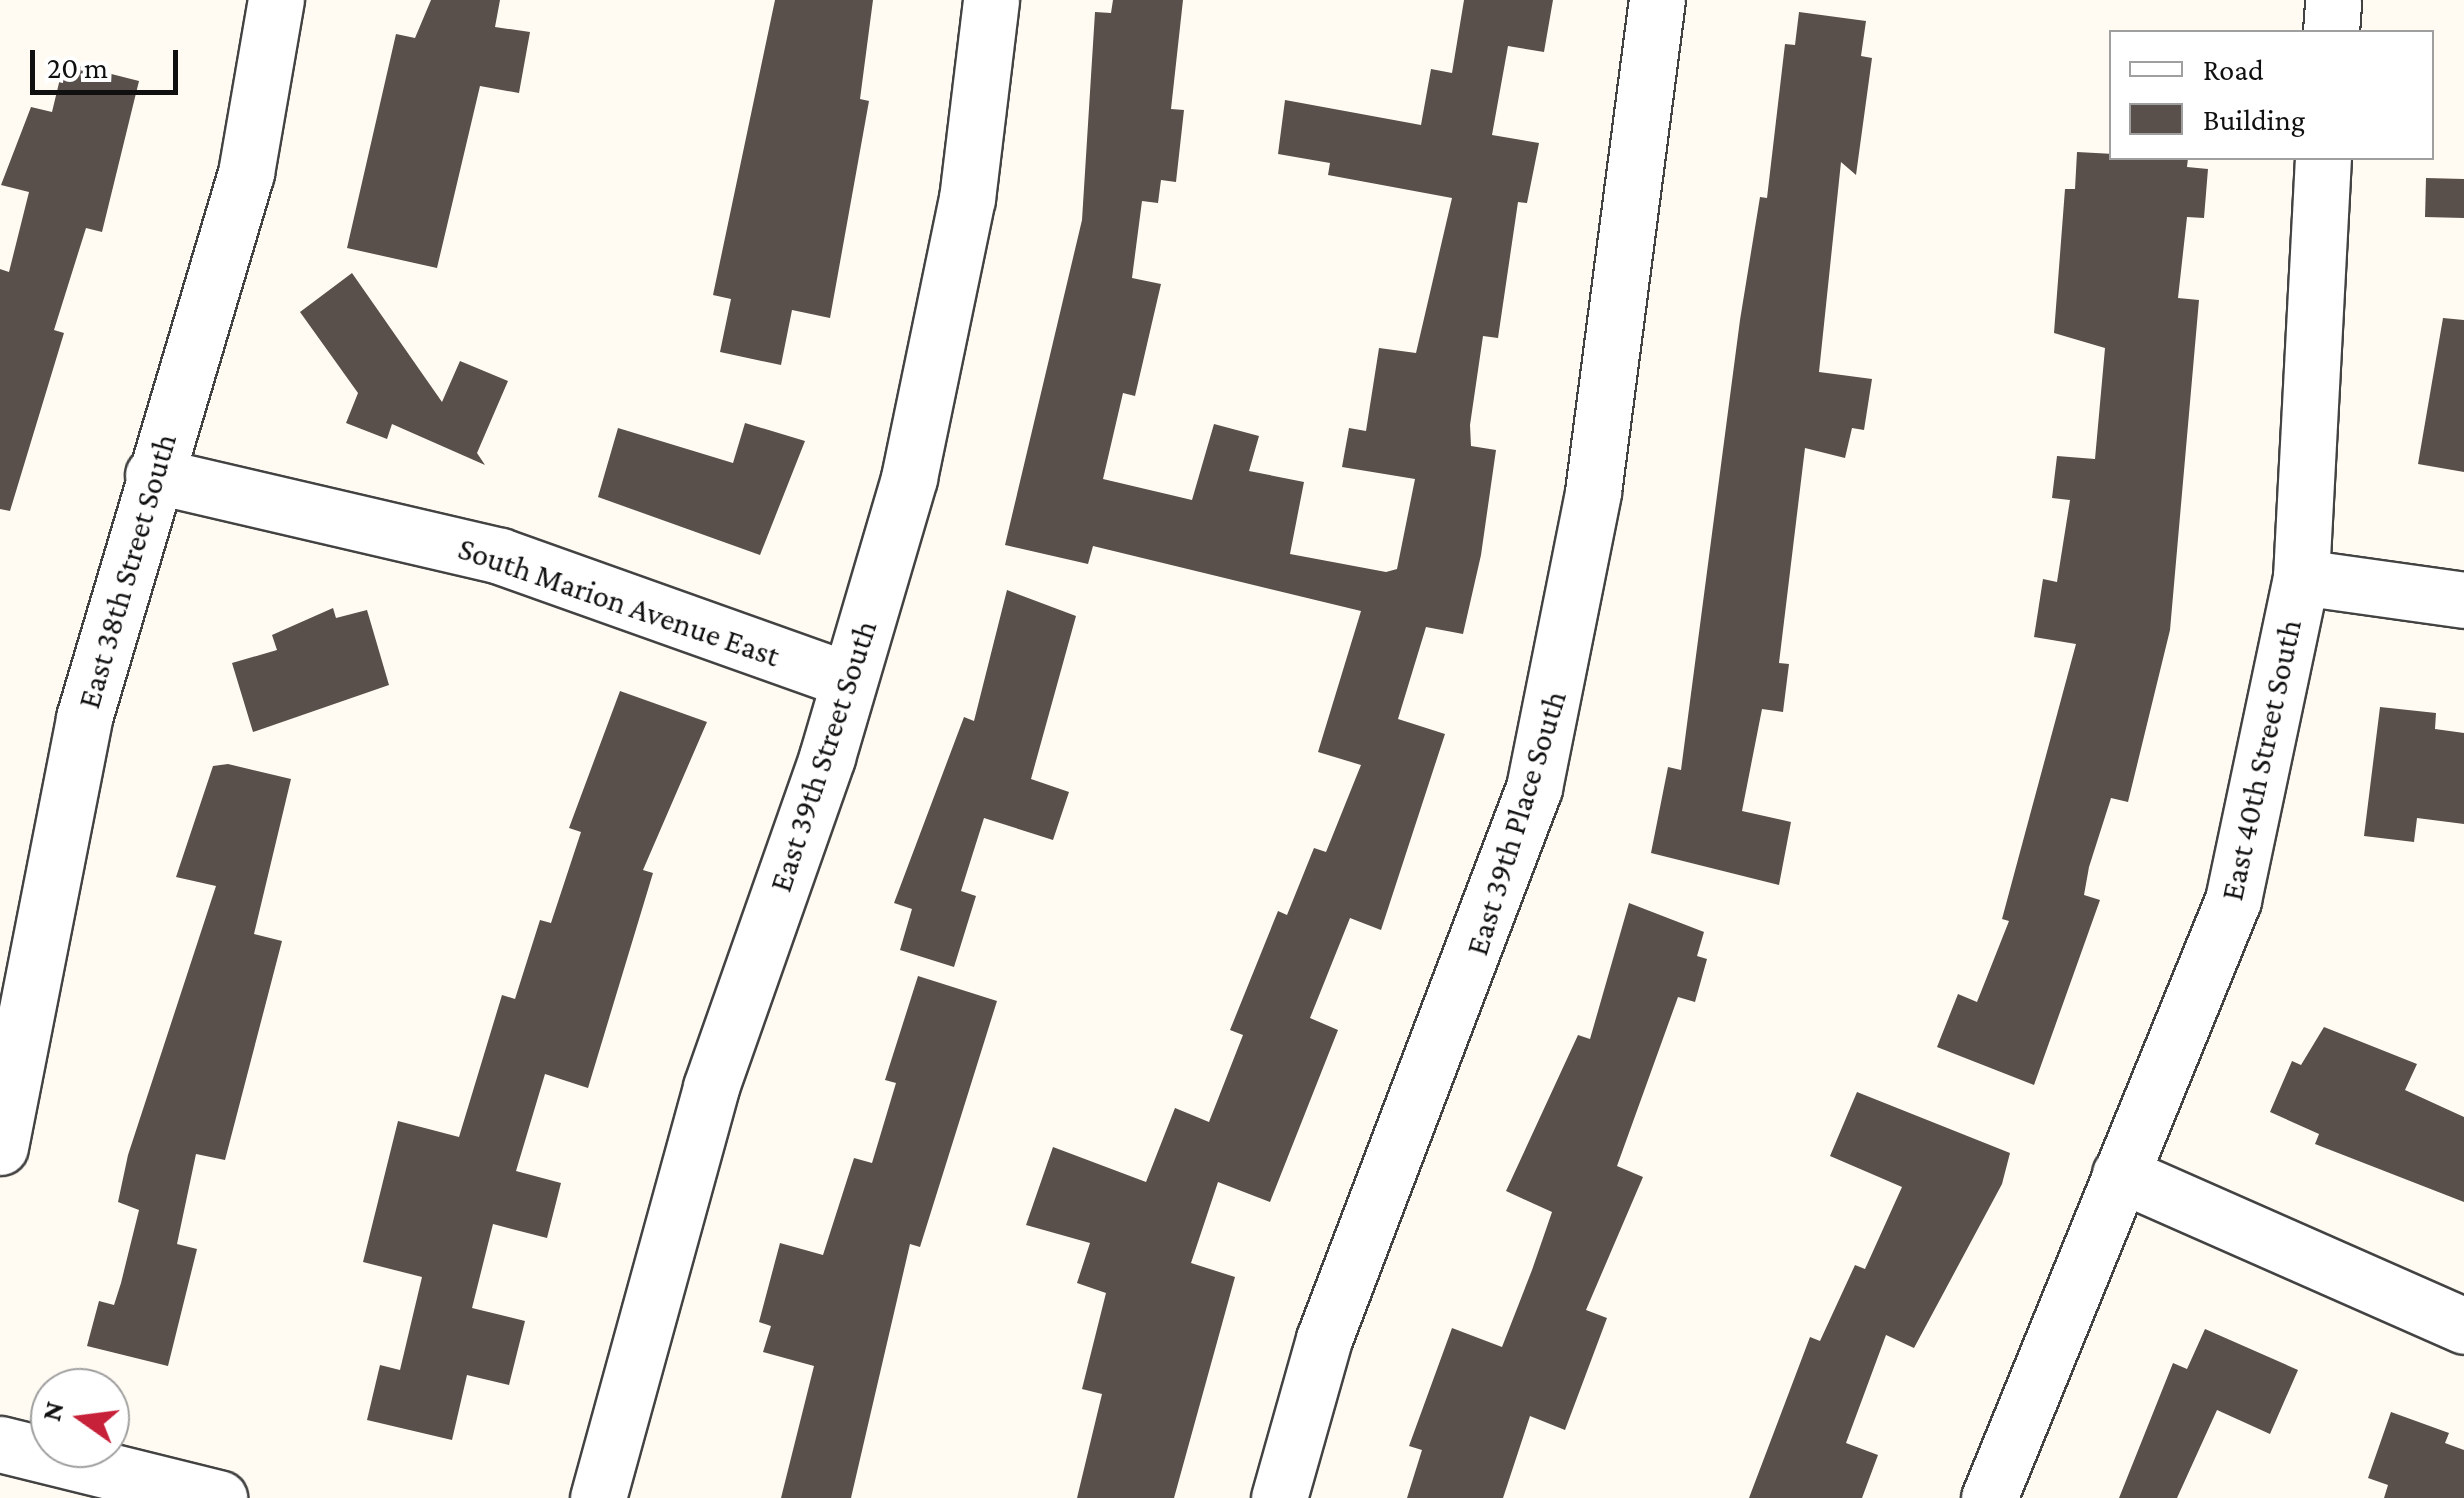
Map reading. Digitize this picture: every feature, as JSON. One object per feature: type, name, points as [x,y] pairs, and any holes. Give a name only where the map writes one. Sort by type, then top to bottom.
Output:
[{"type":"street","name":"East 38th Street South","points":[[0,1147],[84,718],[153,475],[246,173],[276,0]]},
{"type":"street","name":"East 39th Street South","points":[[598,1498],[711,1086],[849,680],[942,336],[990,0]]},
{"type":"street","name":"East 39th Place South","points":[[1279,1498],[1324,1340],[1534,788],[1593,492],[1658,0]]},
{"type":"street","points":[[2331,30],[2334,0]]},
{"type":"street","name":"East 40th Street South","points":[[1990,1498],[2234,900],[2300,577],[2323,160]]},
{"type":"street","name":"South Marion Avenue East","points":[[153,475],[500,556],[849,680]]},
{"type":"street","points":[[2300,577],[2464,600]]},
{"type":"street","points":[[2120,1174],[2464,1326]]},
{"type":"street","points":[[0,1444],[219,1498]]},
{"type":"building","points":[[431,0],[500,0],[495,27],[530,32],[519,93],[480,86],[437,268],[347,248],[396,34],[415,38]]},
{"type":"building","points":[[775,0],[873,0],[860,99],[869,101],[830,318],[792,310],[781,365],[720,352],[731,299],[713,295]]},
{"type":"building","points":[[1113,0],[1183,0],[1171,109],[1184,110],[1176,182],[1161,180],[1158,203],[1142,201],[1132,278],[1161,284],[1135,396],[1123,393],[1103,479],[1192,500],[1214,424],[1259,436],[1249,471],[1304,482],[1290,554],[1386,572],[1397,569],[1415,479],[1342,467],[1349,428],[1366,431],[1379,348],[1416,353],[1452,198],[1328,175],[1330,163],[1278,154],[1285,100],[1421,125],[1431,69],[1452,73],[1464,0],[1553,0],[1544,52],[1508,46],[1492,135],[1539,143],[1527,203],[1518,202],[1498,338],[1483,336],[1470,425],[1471,446],[1496,450],[1481,555],[1463,634],[1426,627],[1398,719],[1445,734],[1381,930],[1350,918],[1310,1018],[1338,1030],[1270,1202],[1218,1182],[1191,1263],[1235,1277],[1174,1498],[1077,1498],[1102,1394],[1082,1389],[1106,1293],[1077,1283],[1090,1243],[1026,1225],[1053,1147],[1146,1182],[1175,1108],[1209,1122],[1243,1035],[1230,1030],[1278,911],[1287,915],[1314,848],[1326,852],[1361,765],[1318,752],[1361,611],[1093,546],[1088,564],[1005,545],[1082,220],[1095,12],[1111,13]]},
{"type":"building","points":[[1799,12],[1866,21],[1861,56],[1872,58],[1856,175],[1841,162],[1819,372],[1872,379],[1864,430],[1852,428],[1845,458],[1805,448],[1779,663],[1789,664],[1783,712],[1762,709],[1742,811],[1791,822],[1779,885],[1651,853],[1668,767],[1681,770],[1740,320],[1760,197],[1767,198],[1785,44],[1795,45]]},
{"type":"building","points":[[64,62],[139,81],[102,232],[86,228],[54,330],[64,333],[10,511],[0,509],[0,269],[9,272],[29,192],[1,185],[31,107],[52,112]]},
{"type":"building","points":[[2077,152],[2109,154],[2109,160],[2188,160],[2187,167],[2208,169],[2204,218],[2187,217],[2178,298],[2199,300],[2170,630],[2128,802],[2111,798],[2089,867],[2084,895],[2100,900],[2034,1085],[1937,1047],[1958,994],[1977,1002],[2009,921],[2002,919],[2076,644],[2034,637],[2043,579],[2057,582],[2070,500],[2052,498],[2057,456],[2095,459],[2105,348],[2054,333],[2065,189],[2075,189]]},
{"type":"building","points":[[2426,178],[2464,179],[2464,218],[2425,217]]},
{"type":"building","points":[[352,273],[442,402],[460,361],[508,381],[477,453],[485,465],[392,424],[387,439],[346,423],[358,393],[300,312]]},
{"type":"building","points":[[2443,318],[2464,320],[2464,472],[2418,464]]},
{"type":"building","points":[[745,423],[805,441],[760,555],[598,497],[618,428],[733,463]]},
{"type":"building","points":[[1007,590],[1076,616],[1031,779],[1069,792],[1053,840],[984,818],[961,891],[976,896],[954,967],[900,950],[912,909],[894,903],[964,717],[974,721]]},
{"type":"building","points":[[333,608],[336,618],[367,610],[389,685],[253,732],[232,663],[277,650],[272,635]]},
{"type":"building","points":[[620,691],[707,722],[643,870],[653,873],[588,1088],[545,1074],[516,1171],[561,1183],[547,1238],[493,1224],[472,1308],[525,1321],[509,1385],[467,1375],[452,1440],[367,1420],[380,1365],[400,1370],[422,1277],[363,1262],[398,1121],[459,1137],[502,995],[515,999],[540,920],[551,923],[581,832],[569,828]]},
{"type":"building","points":[[2380,707],[2436,713],[2435,729],[2464,733],[2464,824],[2417,818],[2414,842],[2364,836]]},
{"type":"building","points":[[228,764],[291,779],[254,934],[282,941],[225,1160],[196,1154],[177,1244],[197,1249],[168,1366],[87,1346],[99,1301],[114,1305],[121,1283],[139,1210],[118,1202],[128,1155],[216,886],[176,877],[213,766]]},
{"type":"building","points":[[1629,903],[1704,932],[1697,956],[1707,959],[1695,1002],[1678,997],[1617,1166],[1643,1177],[1586,1310],[1607,1318],[1565,1430],[1530,1416],[1503,1498],[1407,1498],[1422,1450],[1409,1446],[1452,1328],[1502,1347],[1532,1270],[1552,1212],[1506,1191],[1578,1035],[1590,1039]]},
{"type":"building","points":[[918,976],[997,1001],[920,1247],[910,1244],[851,1498],[781,1498],[814,1366],[763,1352],[771,1326],[759,1322],[780,1243],[823,1255],[854,1158],[872,1163],[896,1083],[885,1080]]},
{"type":"building","points":[[2324,1027],[2417,1064],[2405,1090],[2464,1117],[2464,1202],[2315,1144],[2319,1134],[2270,1112],[2292,1061],[2301,1065]]},
{"type":"building","points":[[1857,1092],[2010,1153],[2002,1184],[1914,1348],[1886,1335],[1846,1443],[1878,1455],[1862,1498],[1749,1498],[1810,1337],[1820,1341],[1855,1265],[1865,1269],[1902,1187],[1830,1156]]},
{"type":"building","points":[[2205,1329],[2298,1370],[2270,1434],[2217,1410],[2177,1498],[2119,1498],[2173,1363],[2187,1369]]},
{"type":"building","points":[[2391,1412],[2449,1433],[2445,1443],[2464,1450],[2464,1498],[2384,1498],[2388,1485],[2368,1478]]}]
